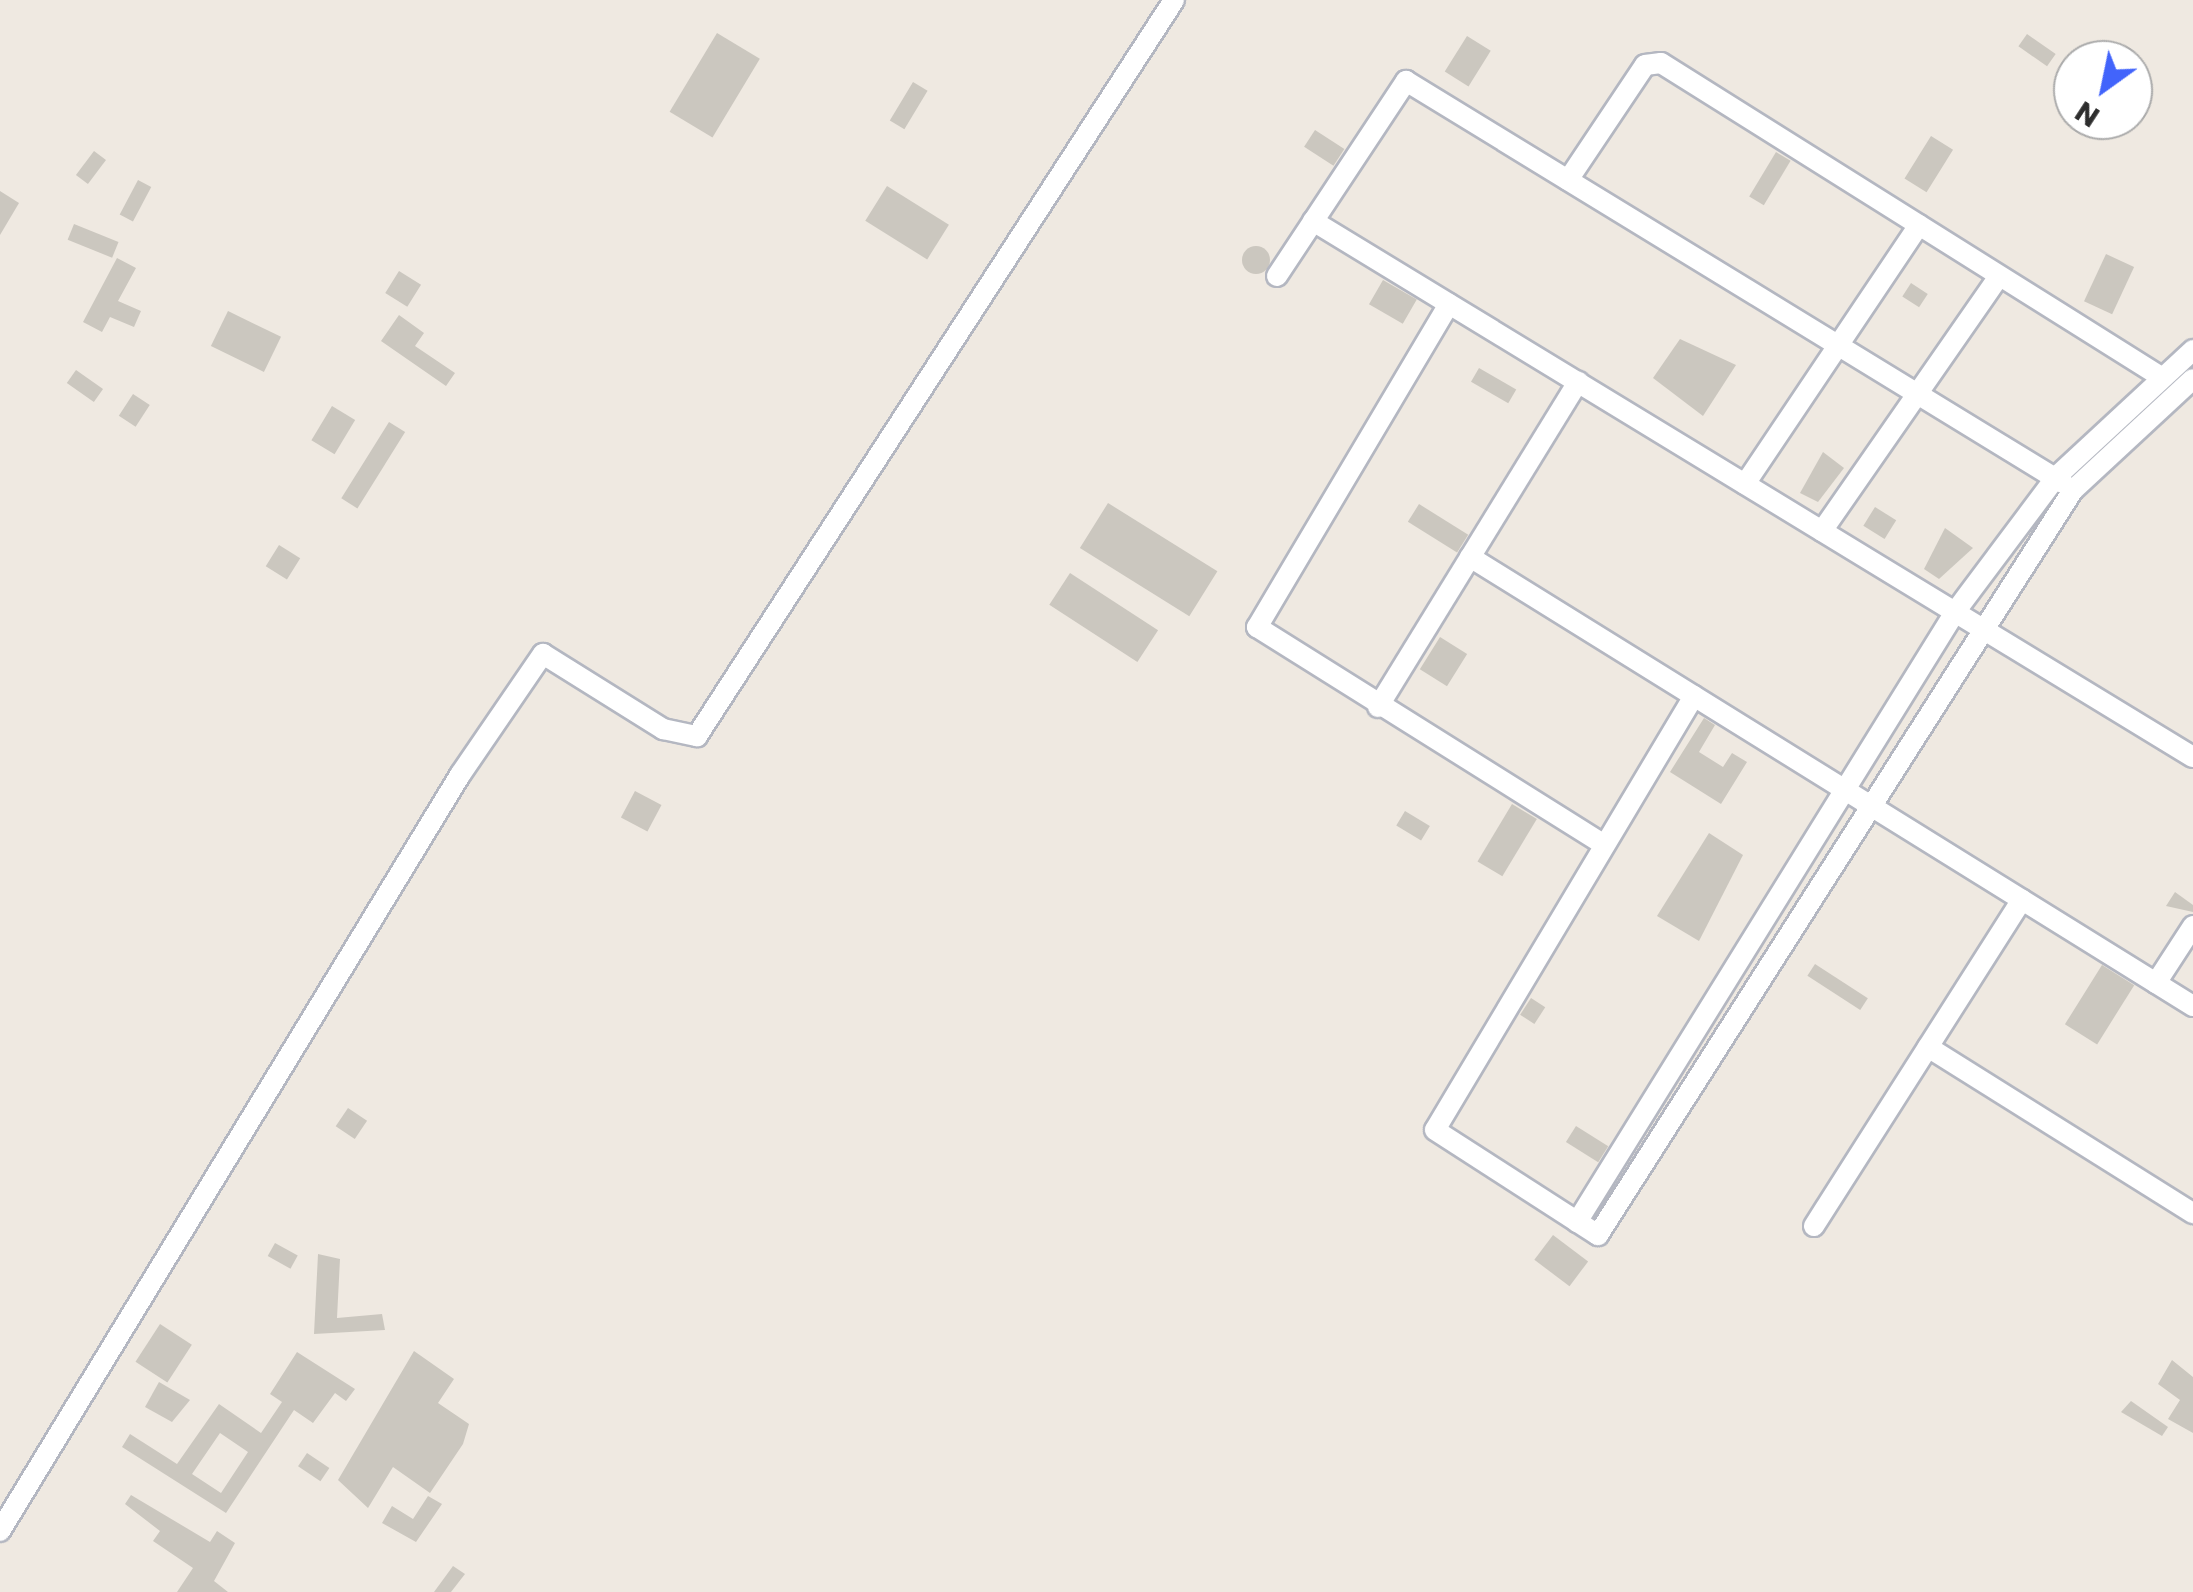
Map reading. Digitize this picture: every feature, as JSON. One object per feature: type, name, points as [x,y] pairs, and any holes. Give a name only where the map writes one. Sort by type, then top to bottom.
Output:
[{"type":"street","points":[[0,1531],[460,774],[543,654],[662,729],[697,736],[1174,0]]},
{"type":"street","points":[[1568,180],[1644,65],[1661,63],[2158,376]]},
{"type":"street","points":[[1277,276],[1406,81],[2064,484]]},
{"type":"street","points":[[1313,221],[2193,758]]},
{"type":"street","points":[[1745,484],[1919,225]]},
{"type":"street","points":[[1822,532],[1999,276]]},
{"type":"street","points":[[1449,304],[1256,627],[1378,707],[1604,845]]},
{"type":"street","points":[[1577,1222],[1955,612],[2158,376],[2193,350]]},
{"type":"street","points":[[1694,696],[1435,1130],[1598,1235],[1979,627],[2064,484],[2193,379]]},
{"type":"street","points":[[1378,707],[1578,382]]},
{"type":"street","points":[[1470,557],[2193,1006]]},
{"type":"street","points":[[1814,1226],[2022,900]]},
{"type":"street","points":[[2156,984],[2193,926]]},
{"type":"street","points":[[1928,1047],[2193,1212]]},
{"type":"building","points":[[717,33],[760,59],[712,138],[670,112]]},
{"type":"building","points":[[2027,34],[2053,52],[2047,66],[2018,46]]},
{"type":"building","points":[[1467,36],[1491,51],[1468,86],[1445,72]]},
{"type":"building","points":[[913,82],[928,91],[904,129],[890,121]]},
{"type":"building","points":[[1315,130],[1344,149],[1333,166],[1304,147]]},
{"type":"building","points":[[1931,136],[1953,150],[1927,192],[1905,178]]},
{"type":"building","points":[[94,151],[106,160],[88,184],[76,175]]},
{"type":"building","points":[[1776,152],[1791,161],[1764,205],[1749,197]]},
{"type":"building","points":[[138,180],[151,187],[133,221],[120,214]]},
{"type":"building","points":[[887,186],[949,225],[927,259],[865,221]]},
{"type":"building","points":[[0,191],[19,203],[0,235]]},
{"type":"building","points":[[74,224],[119,242],[112,258],[68,240]]},
{"type":"building","points":[[1256,246],[1266,250],[1270,260],[1266,270],[1256,274],[1246,270],[1242,260],[1246,250]]},
{"type":"building","points":[[2106,254],[2134,267],[2112,314],[2084,301]]},
{"type":"building","points":[[117,258],[136,268],[118,301],[141,311],[134,327],[110,317],[102,332],[83,322]]},
{"type":"building","points":[[399,271],[421,285],[407,307],[385,293]]},
{"type":"building","points":[[1383,280],[1417,300],[1403,324],[1369,304]]},
{"type":"building","points":[[1911,283],[1928,294],[1919,307],[1902,296]]},
{"type":"building","points":[[228,311],[281,337],[264,372],[211,346]]},
{"type":"building","points":[[399,315],[424,333],[415,346],[455,373],[446,386],[381,341]]},
{"type":"building","points":[[1680,339],[1736,365],[1703,416],[1653,378]]},
{"type":"building","points":[[1479,368],[1516,390],[1508,403],[1471,382]]},
{"type":"building","points":[[76,370],[103,389],[94,402],[67,383]]},
{"type":"building","points":[[133,394],[150,405],[136,427],[119,416]]},
{"type":"building","points":[[332,406],[355,420],[335,454],[311,440]]},
{"type":"building","points":[[389,422],[405,432],[357,508],[341,498]]},
{"type":"building","points":[[1823,452],[1844,468],[1818,502],[1800,493]]},
{"type":"building","points":[[1108,503],[1217,571],[1189,616],[1080,548]]},
{"type":"building","points":[[1419,504],[1468,535],[1457,553],[1408,522]]},
{"type":"building","points":[[1875,507],[1896,520],[1885,539],[1863,526]]},
{"type":"building","points":[[1945,528],[1973,548],[1939,579],[1924,569]]},
{"type":"building","points":[[279,545],[300,558],[287,579],[266,566]]},
{"type":"building","points":[[1070,573],[1158,630],[1137,662],[1049,605]]},
{"type":"building","points":[[1440,637],[1467,654],[1447,686],[1420,669]]},
{"type":"building","points":[[1704,718],[1715,725],[1699,752],[1723,767],[1732,753],[1747,762],[1721,804],[1670,772]]},
{"type":"building","points":[[635,791],[661,805],[647,832],[621,817]]},
{"type":"building","points":[[1512,804],[1537,819],[1502,876],[1477,861]]},
{"type":"building","points":[[1405,811],[1430,826],[1421,841],[1396,826]]},
{"type":"building","points":[[1709,833],[1743,855],[1699,941],[1657,916]]},
{"type":"building","points":[[2175,892],[2193,905],[2193,912],[2166,906]]},
{"type":"building","points":[[1815,964],[1868,998],[1860,1010],[1807,976]]},
{"type":"building","points":[[2102,965],[2134,985],[2097,1045],[2065,1024]]},
{"type":"building","points":[[1531,998],[1545,1007],[1534,1024],[1520,1015]]},
{"type":"building","points":[[348,1108],[367,1121],[355,1139],[336,1126]]},
{"type":"building","points":[[1576,1126],[1608,1146],[1598,1162],[1566,1142]]},
{"type":"building","points":[[1553,1235],[1588,1261],[1569,1286],[1534,1260]]},
{"type":"building","points":[[275,1243],[298,1256],[290,1269],[268,1256]]},
{"type":"building","points":[[318,1254],[340,1259],[337,1318],[382,1314],[385,1330],[314,1334]]},
{"type":"building","points":[[160,1324],[192,1345],[167,1382],[135,1362]]},
{"type":"building","points":[[414,1351],[454,1379],[438,1403],[469,1424],[463,1444],[430,1493],[393,1467],[368,1508],[338,1480]]},
{"type":"building","points":[[297,1352],[355,1389],[346,1401],[335,1393],[313,1423],[294,1410],[226,1513],[122,1447],[130,1434],[177,1464],[219,1404],[261,1433],[282,1402],[270,1394]],"holes":[[[220,1433],[248,1452],[221,1493],[192,1474]]]},
{"type":"building","points":[[2172,1360],[2193,1377],[2193,1433],[2168,1419],[2180,1400],[2158,1384]]},
{"type":"building","points":[[159,1382],[190,1400],[172,1422],[145,1407]]},
{"type":"building","points":[[2131,1401],[2168,1427],[2162,1436],[2121,1412]]},
{"type":"building","points":[[307,1453],[329,1468],[320,1481],[298,1466]]},
{"type":"building","points":[[131,1495],[210,1542],[217,1531],[235,1543],[214,1581],[228,1592],[177,1592],[193,1568],[153,1541],[160,1531],[125,1504]]},
{"type":"building","points":[[428,1496],[442,1504],[416,1542],[382,1523],[392,1506],[413,1519]]},
{"type":"building","points":[[453,1566],[465,1574],[451,1592],[434,1592]]}]
